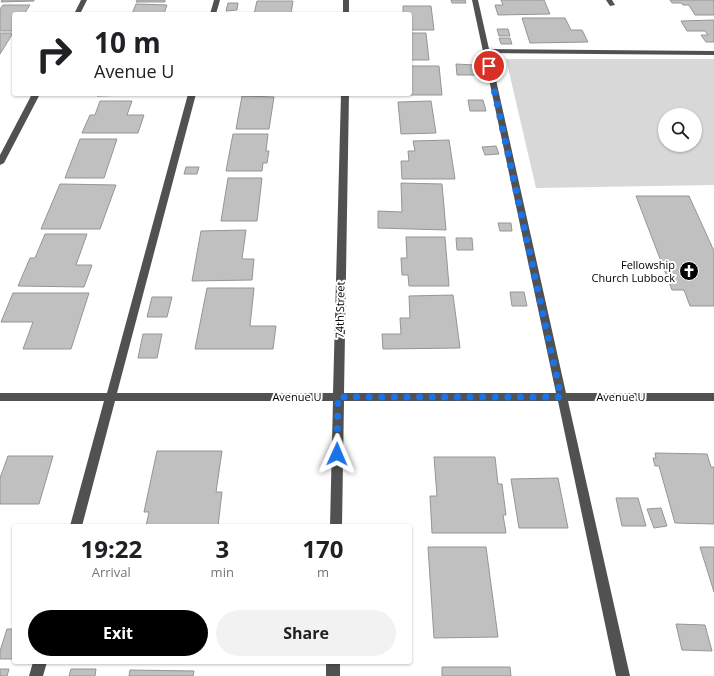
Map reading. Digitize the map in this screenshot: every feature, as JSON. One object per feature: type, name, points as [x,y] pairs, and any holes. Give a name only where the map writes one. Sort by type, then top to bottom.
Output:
[{"type":"street","points":[[78,12],[84,0]]},
{"type":"street","points":[[214,12],[217,0]]},
{"type":"street","points":[[346,0],[346,12]]},
{"type":"street","points":[[475,0],[623,676]]},
{"type":"street","points":[[486,51],[714,53]]},
{"type":"street","points":[[0,163],[35,96]]},
{"type":"street","points":[[77,524],[191,96]]},
{"type":"street","name":"74th Street","points":[[336,524],[344,96]]},
{"type":"street","name":"Avenue U","points":[[0,397],[714,397]]},
{"type":"street","points":[[36,676],[39,664]]},
{"type":"street","points":[[333,664],[333,676]]},
{"type":"shaded area","points":[[506,59],[714,59],[714,185],[536,188]]},
{"type":"building","points":[[2,0],[34,0],[34,1],[1,2]]},
{"type":"building","points":[[137,0],[165,0],[165,2],[136,2]]},
{"type":"building","points":[[451,0],[465,0],[466,3],[452,3]]},
{"type":"building","points":[[501,0],[544,0],[550,14],[498,15],[495,5],[503,5]]},
{"type":"building","points":[[670,0],[714,0],[714,15],[695,15],[689,5],[672,3]]},
{"type":"building","points":[[257,1],[293,1],[291,12],[254,12]]},
{"type":"building","points":[[228,3],[238,3],[237,10],[226,11]]},
{"type":"building","points":[[136,4],[167,5],[165,12],[133,12]]},
{"type":"building","points":[[3,5],[30,5],[25,12],[12,12],[12,31],[0,31],[0,9]]},
{"type":"building","points":[[403,6],[431,6],[434,30],[412,30],[412,12],[403,12]]},
{"type":"building","points":[[522,18],[565,18],[571,30],[582,30],[588,42],[530,43]]},
{"type":"building","points":[[714,20],[714,42],[706,42],[701,35],[708,35],[705,31],[687,31],[681,21]]},
{"type":"building","points":[[497,29],[508,29],[510,36],[499,36]]},
{"type":"building","points":[[0,33],[12,33],[12,35],[0,54]]},
{"type":"building","points":[[412,33],[426,33],[429,60],[412,60]]},
{"type":"building","points":[[499,38],[510,38],[512,44],[501,44]]},
{"type":"building","points":[[456,64],[474,65],[475,75],[457,75]]},
{"type":"building","points":[[412,66],[439,66],[442,95],[412,95]]},
{"type":"building","points":[[242,96],[274,97],[269,129],[236,129]]},
{"type":"building","points":[[468,100],[483,100],[486,111],[470,111]]},
{"type":"building","points":[[100,101],[132,101],[127,115],[144,115],[138,133],[82,133],[90,115],[95,115]]},
{"type":"building","points":[[431,101],[436,133],[401,134],[398,102]]},
{"type":"building","points":[[233,134],[268,134],[266,151],[269,151],[267,163],[263,163],[262,171],[226,171]]},
{"type":"building","points":[[80,139],[117,139],[104,178],[65,178]]},
{"type":"building","points":[[449,140],[455,179],[402,179],[401,161],[409,161],[408,151],[415,151],[413,141]]},
{"type":"building","points":[[496,146],[499,154],[485,155],[482,147]]},
{"type":"building","points":[[186,167],[199,167],[197,174],[184,174]]},
{"type":"building","points":[[228,178],[262,178],[257,221],[221,221]]},
{"type":"building","points":[[401,183],[442,184],[446,230],[378,228],[378,211],[402,212]]},
{"type":"building","points":[[60,184],[116,185],[100,229],[41,229]]},
{"type":"building","name":"Fellowship Church Lubbock","points":[[636,196],[689,196],[714,251],[714,306],[690,306],[684,290],[672,290]]},
{"type":"building","points":[[498,223],[511,223],[512,231],[500,231]]},
{"type":"building","points":[[246,230],[242,259],[254,259],[252,280],[192,281],[201,231]]},
{"type":"building","points":[[45,234],[87,234],[76,265],[92,265],[84,287],[18,286],[30,258],[35,258]]},
{"type":"building","points":[[406,237],[445,237],[449,286],[409,286],[408,275],[402,275],[401,258],[407,258]]},
{"type":"building","points":[[456,238],[472,238],[473,250],[457,250]]},
{"type":"building","points":[[207,288],[254,288],[250,326],[276,326],[273,349],[195,349]]},
{"type":"building","points":[[510,292],[524,292],[527,306],[512,306]]},
{"type":"building","points":[[13,293],[89,293],[71,349],[23,349],[33,322],[1,322]]},
{"type":"building","points":[[453,295],[460,348],[383,349],[382,334],[401,334],[400,318],[410,318],[409,296]]},
{"type":"building","points":[[152,297],[172,297],[167,317],[147,317]]},
{"type":"building","points":[[143,334],[162,334],[157,358],[138,358]]},
{"type":"building","points":[[157,451],[222,451],[216,492],[222,492],[218,524],[146,524],[149,512],[144,512]]},
{"type":"building","points":[[655,453],[707,454],[711,467],[714,467],[714,524],[675,523],[659,466],[655,466],[653,458],[656,458]]},
{"type":"building","points":[[8,456],[53,456],[39,504],[0,504],[0,478]]},
{"type":"building","points":[[434,457],[495,457],[498,484],[502,484],[506,515],[503,515],[506,533],[432,533],[430,496],[437,496]]},
{"type":"building","points":[[558,478],[568,528],[519,528],[511,479]]},
{"type":"building","points":[[616,498],[638,498],[646,526],[622,526]]},
{"type":"building","points":[[661,508],[667,526],[654,528],[647,509]]},
{"type":"building","points":[[428,547],[486,547],[498,637],[434,638]]},
{"type":"building","points":[[700,547],[714,547],[714,592]]},
{"type":"building","points":[[676,624],[705,625],[712,651],[682,650]]},
{"type":"building","points":[[7,629],[12,629],[12,659],[0,659],[0,651]]},
{"type":"building","points":[[442,667],[510,667],[511,676],[442,676]]},
{"type":"building","points":[[0,669],[9,669],[7,676],[0,676]]},
{"type":"building","points":[[71,669],[96,669],[95,676],[69,676]]},
{"type":"building","points":[[130,670],[194,671],[193,676],[129,676]]},
{"type":"place","name":"Fellowship Church Lubbock","points":[[689,271]]},
{"type":"route","points":[[337,454],[338,397],[561,397],[489,66]]}]
